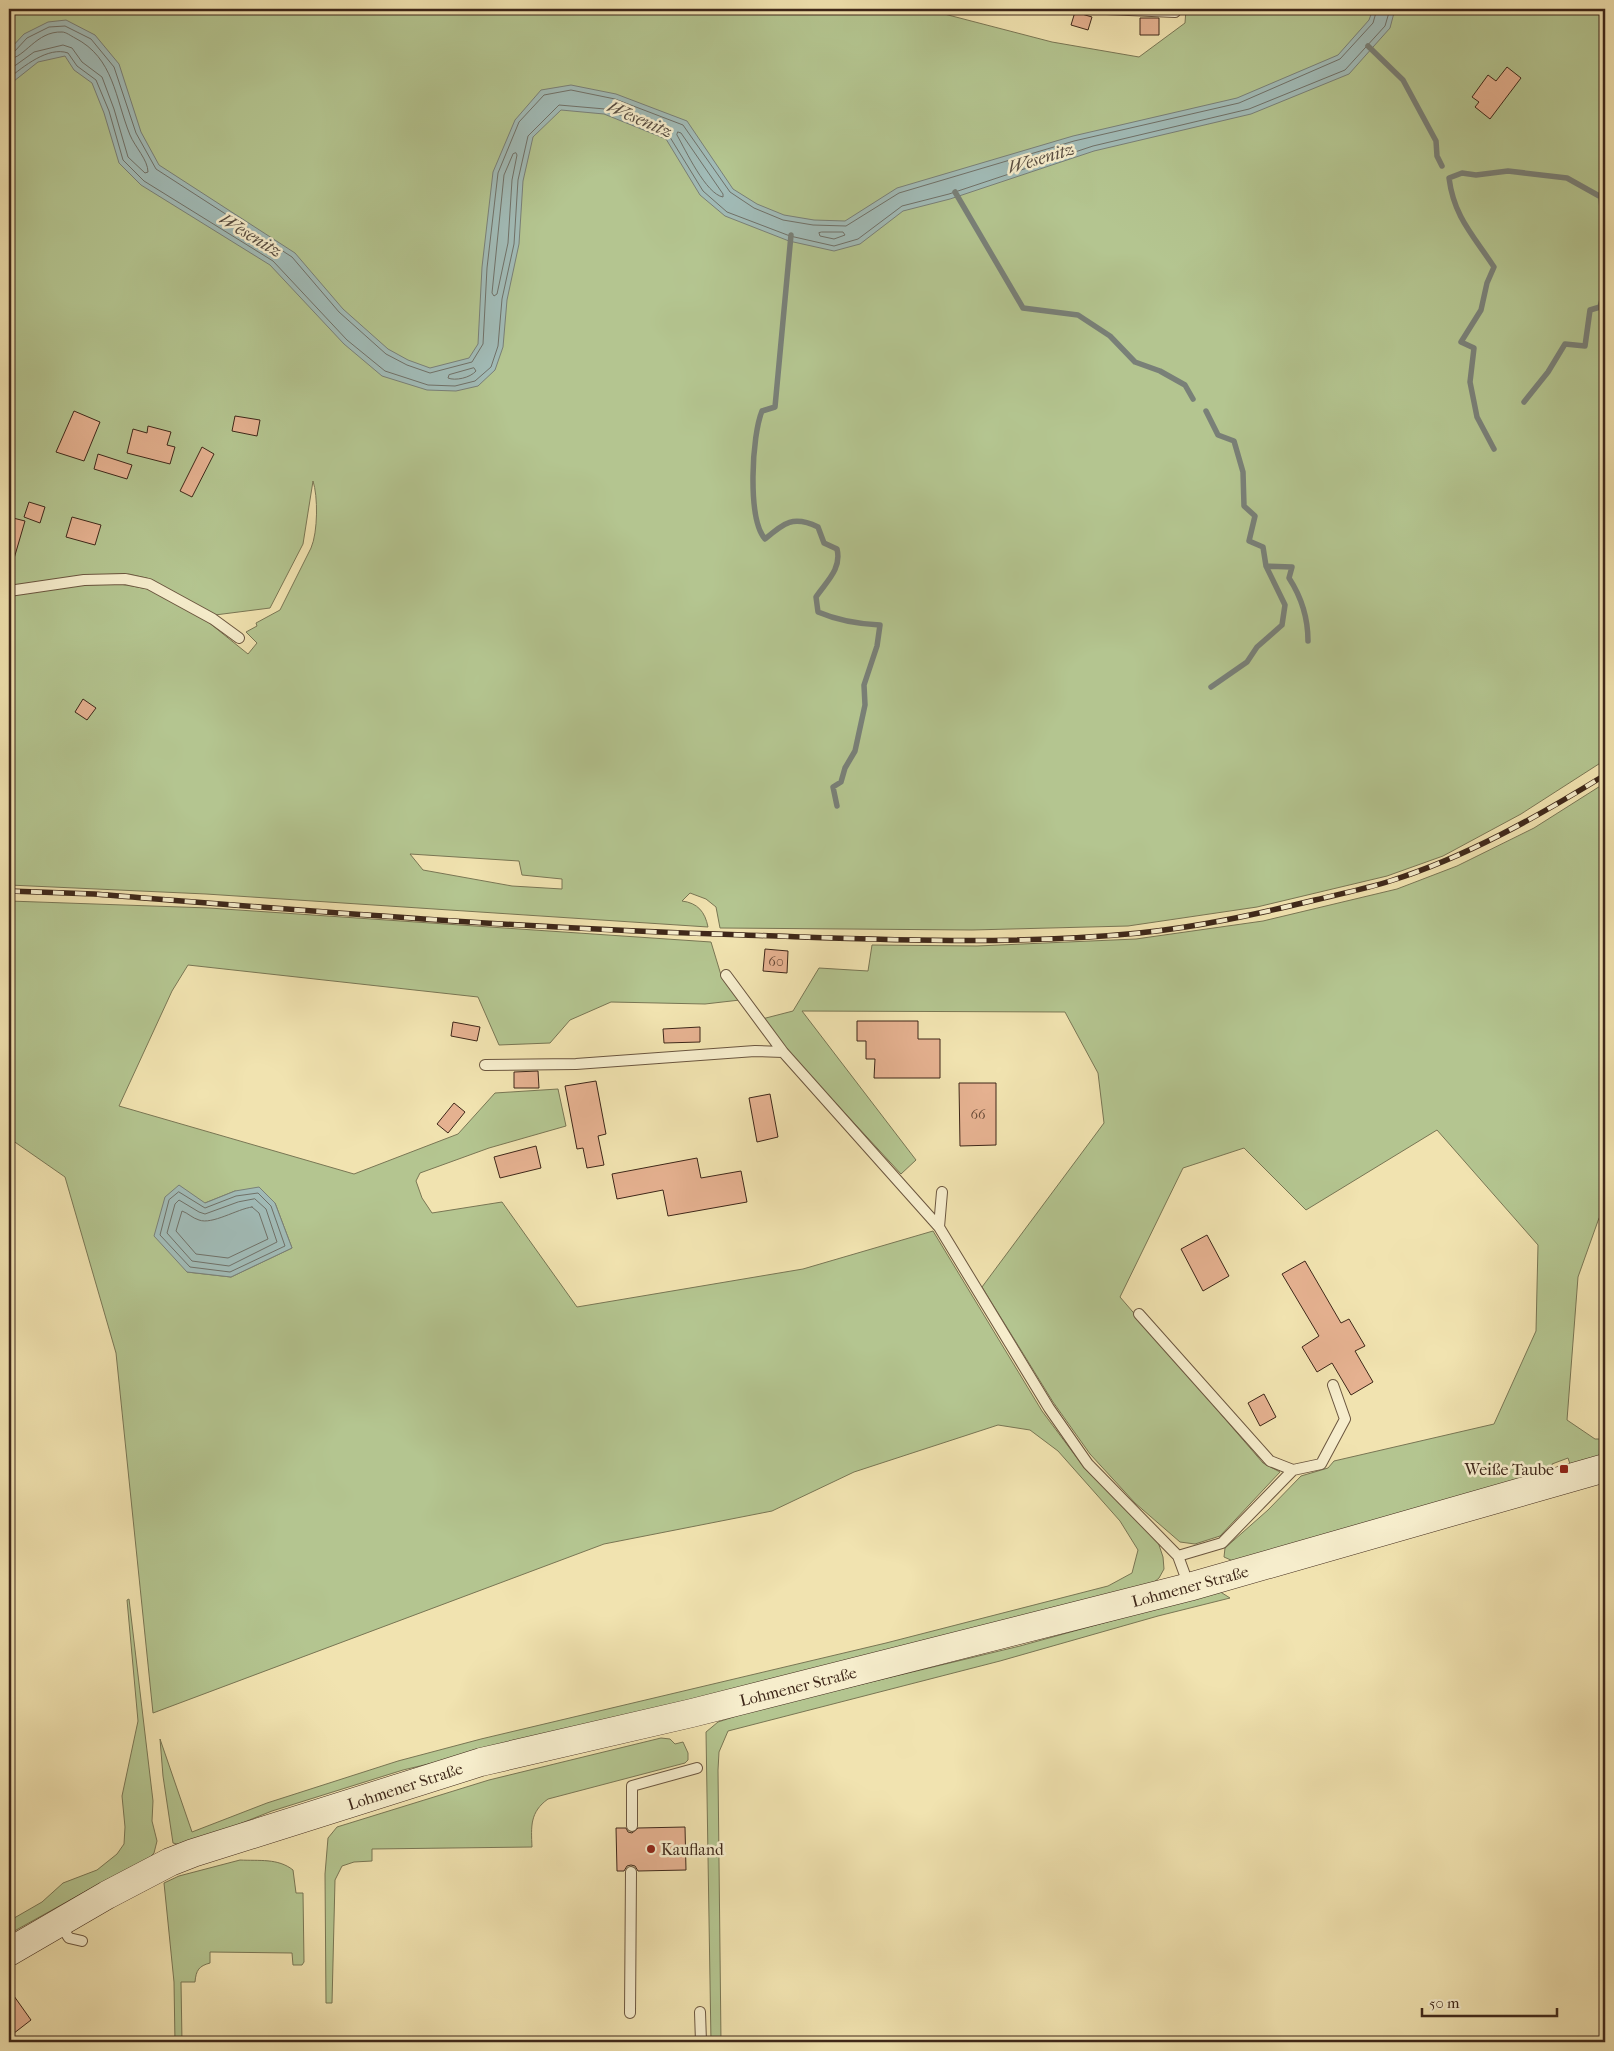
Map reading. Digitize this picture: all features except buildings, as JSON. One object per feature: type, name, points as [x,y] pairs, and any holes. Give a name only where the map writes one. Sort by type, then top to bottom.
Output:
[{"type":"main road","name":"Lohmener Straße","points":[[9,1952],[58,1922],[170,1862],[193,1853],[481,1762],[692,1713],[1189,1587],[1605,1468]]},
{"type":"lane","points":[[1106,9],[1175,12]]},
{"type":"lane","points":[[9,591],[84,580],[125,579],[149,584],[213,619],[240,638]]},
{"type":"lane","points":[[726,975],[783,1052],[939,1227],[1049,1408],[1088,1464],[1178,1556],[1189,1587]]},
{"type":"lane","points":[[485,1065],[576,1064],[755,1051],[783,1052]]},
{"type":"lane","points":[[939,1227],[942,1192]]},
{"type":"lane","points":[[1138,1314],[1270,1461],[1293,1470]]},
{"type":"lane","points":[[1178,1556],[1222,1544],[1293,1470],[1320,1464],[1346,1419],[1333,1385]]},
{"type":"lane","points":[[632,1826],[632,1786],[697,1768]]},
{"type":"lane","points":[[630,2013],[631,1872]]},
{"type":"lane","points":[[58,1922],[70,1938],[82,1941]]},
{"type":"lane","points":[[700,2012],[701,2042]]},
{"type":"green space","points":[[9,9],[925,9],[1052,42],[1139,57],[1185,23],[1186,9],[1605,9],[1605,760],[1521,814],[1443,856],[1387,876],[1257,907],[1128,926],[972,930],[720,928],[716,907],[706,899],[690,893],[682,901],[688,902],[700,909],[708,927],[206,894],[9,885],[9,596],[81,585],[120,584],[148,589],[202,617],[248,654],[257,643],[246,632],[257,626],[256,623],[280,610],[311,548],[315,533],[316,514],[316,496],[313,481],[303,544],[270,608],[215,615],[147,578],[129,574],[85,575],[9,586]],"holes":[[[410,854],[519,861],[522,875],[562,879],[562,889],[512,886],[423,870]]]},
{"type":"green space","points":[[1605,783],[1605,1211],[1599,1218],[1578,1277],[1567,1420],[1595,1439],[1605,1439],[1605,1454],[1570,1464],[1568,1458],[1552,1464],[1553,1470],[1233,1561],[1224,1557],[1225,1548],[1268,1510],[1301,1476],[1328,1468],[1334,1461],[1494,1424],[1536,1331],[1538,1245],[1437,1130],[1306,1210],[1244,1148],[1183,1168],[1120,1297],[1263,1463],[1280,1472],[1220,1536],[1195,1544],[1180,1542],[1135,1503],[1090,1454],[1053,1402],[982,1287],[1104,1123],[1098,1073],[1065,1012],[802,1011],[916,1160],[901,1174],[774,1036],[762,1019],[793,1011],[819,968],[868,971],[872,945],[977,946],[1136,939],[1263,921],[1397,889],[1457,866],[1534,828]]},
{"type":"green space","points":[[9,901],[209,908],[711,942],[721,975],[740,1000],[705,1004],[611,1002],[570,1020],[550,1043],[499,1045],[478,997],[188,965],[172,991],[119,1106],[354,1174],[458,1134],[495,1093],[558,1089],[566,1126],[489,1148],[420,1173],[416,1181],[422,1198],[432,1213],[502,1202],[577,1307],[803,1269],[933,1231],[1042,1411],[1086,1470],[1158,1542],[1163,1557],[1164,1569],[1159,1578],[1148,1587],[748,1688],[403,1770],[272,1811],[184,1846],[173,1843],[163,1776],[160,1739],[192,1832],[267,1803],[398,1761],[481,1739],[886,1643],[1108,1586],[1132,1573],[1138,1550],[1120,1521],[1058,1451],[1030,1430],[998,1425],[854,1472],[772,1511],[604,1544],[153,1713],[116,1353],[65,1177],[9,1138]],"holes":[[[235,1191],[275,1203],[292,1248],[231,1277],[187,1272],[205,1203]]]},
{"type":"green space","points":[[1219,1591],[1230,1598],[1158,1616],[1000,1661],[728,1731],[719,1752],[718,1770],[721,2042],[711,2042],[706,1732],[718,1722],[755,1710],[1020,1646]]},
{"type":"green space","points":[[129,1599],[153,1801],[152,1821],[157,1841],[154,1853],[143,1864],[88,1890],[9,1934],[9,1921],[42,1902],[63,1883],[97,1870],[117,1854],[124,1844],[125,1827],[122,1796],[138,1721],[127,1600]]},
{"type":"green space","points":[[661,1738],[670,1739],[675,1744],[683,1742],[688,1753],[688,1760],[685,1763],[548,1799],[538,1809],[533,1820],[532,1847],[372,1849],[372,1861],[354,1862],[342,1866],[335,1880],[332,2003],[326,2003],[325,1874],[328,1838],[337,1827],[489,1780]]},
{"type":"green space","points":[[240,1860],[275,1862],[293,1870],[296,1893],[303,1893],[304,1962],[302,1965],[293,1965],[292,1953],[210,1952],[210,1963],[199,1969],[195,1982],[181,1982],[182,2042],[175,2042],[174,1982],[164,1883],[179,1876]]},
{"type":"water","name":"Wesenitz","points":[[1373,9],[1395,9],[1390,28],[1349,74],[1251,114],[1094,151],[950,199],[903,211],[860,244],[834,251],[789,241],[725,216],[700,195],[666,139],[604,114],[561,110],[533,137],[523,181],[519,244],[507,300],[503,347],[495,370],[478,386],[456,391],[427,390],[382,376],[344,344],[270,265],[141,185],[119,163],[104,113],[92,83],[74,70],[65,56],[38,62],[9,85],[9,50],[24,34],[48,22],[66,20],[95,35],[119,64],[141,132],[159,165],[295,253],[343,309],[388,349],[408,360],[430,368],[469,358],[478,344],[482,267],[493,172],[515,120],[541,90],[571,85],[616,94],[687,121],[733,189],[757,204],[784,215],[814,220],[845,221],[897,188],[1073,136],[1237,98],[1338,55],[1369,20]]},
{"type":"water","points":[[179,1185],[205,1203],[235,1191],[259,1187],[275,1203],[292,1248],[231,1277],[187,1272],[154,1236],[165,1197]]},
{"type":"waterway","points":[[1368,46],[1403,80],[1436,141],[1437,156],[1442,166]]},
{"type":"waterway","points":[[1494,449],[1477,417],[1470,382],[1474,348],[1461,342],[1481,310],[1487,283],[1494,267],[1460,215],[1455,204],[1449,178],[1462,173],[1476,175],[1508,171],[1567,178],[1601,197],[1605,246]]},
{"type":"waterway","points":[[955,192],[1023,308],[1078,315],[1110,336],[1135,362],[1160,371],[1185,385],[1193,399]]},
{"type":"waterway","points":[[791,235],[775,407],[762,411],[759,423],[754,457],[754,496],[759,528],[765,539],[784,525],[795,521],[809,523],[818,527],[824,543],[837,549],[838,556],[835,569],[816,597],[818,612],[849,622],[880,625],[877,646],[864,685],[865,705],[855,751],[845,768],[841,782],[833,787],[837,806]]},
{"type":"waterway","points":[[1524,402],[1548,372],[1565,344],[1585,346],[1590,310],[1600,307],[1605,289]]},
{"type":"waterway","points":[[1206,411],[1218,435],[1234,441],[1243,472],[1244,506],[1255,516],[1249,541],[1263,547],[1266,566],[1285,605],[1282,625],[1257,647],[1247,662],[1211,687]]},
{"type":"waterway","points":[[1266,566],[1292,567],[1289,578],[1303,608],[1307,624],[1308,641]]},
{"type":"railway","points":[[9,891],[94,894],[419,919],[663,932],[941,940],[1090,937],[1206,924],[1390,881],[1446,860],[1500,835],[1605,775]]},
{"type":"place","name":"Weiße Taube","points":[[1564,1469]]},
{"type":"place","name":"Kaufland","points":[[651,1849]]}]
